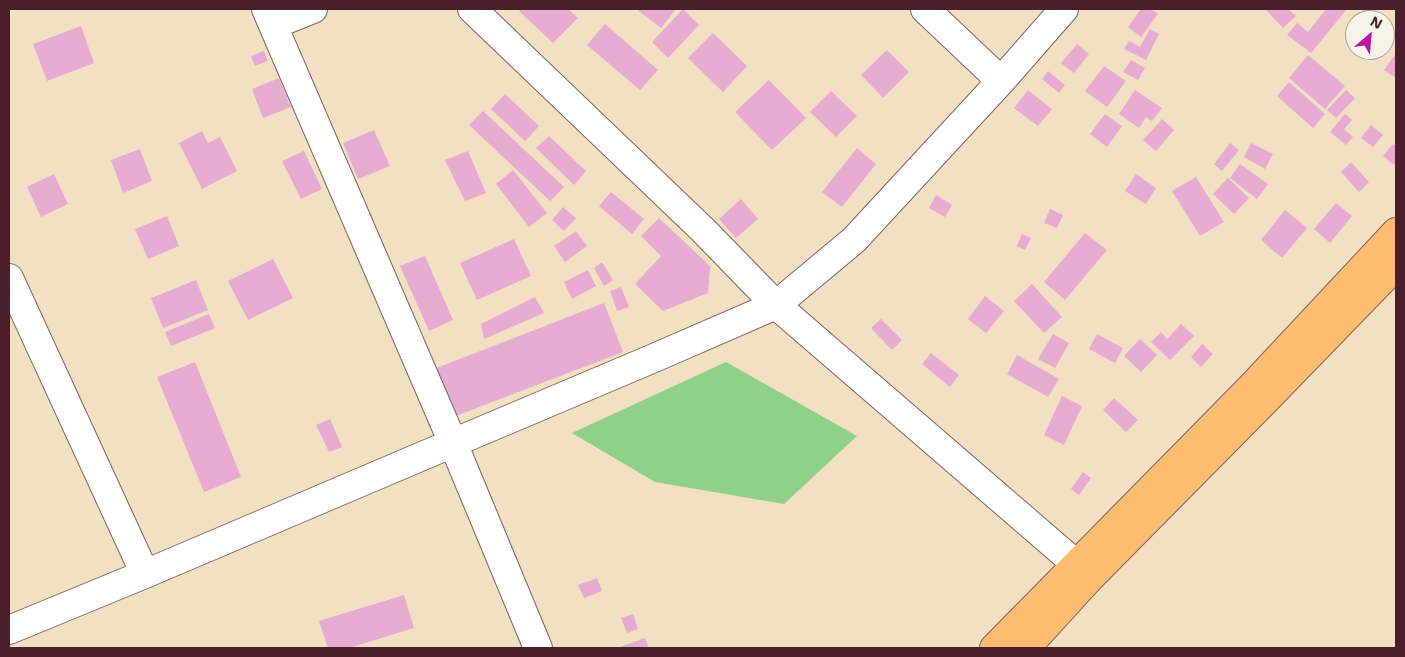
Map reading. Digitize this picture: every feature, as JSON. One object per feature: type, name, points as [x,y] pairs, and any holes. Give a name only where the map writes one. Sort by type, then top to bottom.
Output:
[{"type":"highway","points":[[994,648],[1252,386],[1396,232]]},
{"type":"highway","points":[[1026,648],[1090,578],[1396,266]]},
{"type":"street","points":[[313,9],[269,17],[538,648]]},
{"type":"street","points":[[472,9],[703,230],[776,305],[1076,564]]},
{"type":"street","points":[[925,9],[1000,80]]},
{"type":"street","points":[[9,630],[776,305],[854,240],[1064,9]]},
{"type":"street","points":[[9,278],[144,574]]},
{"type":"green space","points":[[726,362],[857,436],[784,504],[655,482],[572,433]]},
{"type":"building","points":[[522,9],[568,9],[578,18],[553,43],[519,11]]},
{"type":"building","points":[[636,9],[676,9],[661,28]]},
{"type":"building","points":[[683,9],[699,25],[668,58],[652,42]]},
{"type":"building","points":[[1141,9],[1151,9],[1158,14],[1141,37],[1128,27]]},
{"type":"building","points":[[1265,9],[1288,9],[1296,16],[1283,28]]},
{"type":"building","points":[[1326,9],[1347,9],[1311,53],[1287,35],[1297,23],[1308,32]]},
{"type":"building","points":[[605,24],[658,70],[640,90],[587,45]]},
{"type":"building","points":[[81,26],[94,63],[47,81],[33,44]]},
{"type":"building","points":[[1150,29],[1159,34],[1146,60],[1124,49],[1129,41],[1140,47]]},
{"type":"building","points":[[713,33],[747,66],[723,92],[688,58]]},
{"type":"building","points":[[1077,44],[1089,54],[1074,73],[1061,63]]},
{"type":"building","points":[[887,50],[909,72],[883,98],[861,75]]},
{"type":"building","points":[[264,51],[268,61],[255,66],[251,56]]},
{"type":"building","points":[[1396,53],[1396,78],[1384,70],[1391,60],[1395,60]]},
{"type":"building","points":[[1308,55],[1345,86],[1325,109],[1289,78]]},
{"type":"building","points":[[1131,60],[1145,68],[1138,80],[1123,72]]},
{"type":"building","points":[[1104,66],[1126,81],[1107,107],[1085,91]]},
{"type":"building","points":[[1048,71],[1065,85],[1059,93],[1042,79]]},
{"type":"building","points":[[279,78],[291,107],[263,118],[252,89]]},
{"type":"building","points":[[769,80],[806,118],[772,150],[735,112]]},
{"type":"building","points":[[1289,82],[1325,114],[1313,128],[1277,96]]},
{"type":"building","points":[[1028,90],[1052,109],[1038,126],[1014,108]]},
{"type":"building","points":[[1135,90],[1162,108],[1152,121],[1146,117],[1139,128],[1119,114]]},
{"type":"building","points":[[1346,90],[1355,98],[1336,118],[1327,110]]},
{"type":"building","points":[[831,91],[857,116],[836,137],[810,112]]},
{"type":"building","points":[[505,94],[539,126],[525,141],[491,109]]},
{"type":"building","points":[[483,111],[564,187],[550,201],[469,125]]},
{"type":"building","points":[[1105,114],[1122,126],[1107,147],[1090,134]]},
{"type":"building","points":[[1345,114],[1352,120],[1344,129],[1353,137],[1346,145],[1330,132]]},
{"type":"building","points":[[1162,119],[1174,130],[1156,151],[1143,140]]},
{"type":"building","points":[[1371,125],[1383,135],[1373,147],[1361,138]]},
{"type":"building","points":[[374,130],[390,166],[358,179],[343,143]]},
{"type":"building","points":[[202,131],[208,143],[220,137],[237,171],[202,189],[179,143]]},
{"type":"building","points":[[549,136],[586,171],[574,185],[536,148]]},
{"type":"building","points":[[1230,143],[1239,150],[1222,171],[1214,164]]},
{"type":"building","points":[[1251,143],[1273,154],[1265,169],[1244,157]]},
{"type":"building","points":[[1393,144],[1396,146],[1396,162],[1394,165],[1383,156]]},
{"type":"building","points":[[857,148],[876,164],[842,207],[822,192]]},
{"type":"building","points":[[140,149],[152,181],[123,193],[111,160]]},
{"type":"building","points":[[304,151],[322,189],[301,199],[282,161]]},
{"type":"building","points":[[468,151],[486,193],[465,201],[445,160]]},
{"type":"building","points":[[1351,162],[1369,182],[1359,192],[1341,172]]},
{"type":"building","points":[[1240,164],[1268,184],[1257,199],[1230,178]]},
{"type":"building","points":[[513,170],[547,213],[529,227],[496,184]]},
{"type":"building","points":[[54,174],[68,204],[41,217],[27,187]]},
{"type":"building","points":[[1136,174],[1156,188],[1146,204],[1125,191]]},
{"type":"building","points":[[1196,177],[1224,222],[1200,236],[1172,191]]},
{"type":"building","points":[[1228,178],[1249,198],[1234,214],[1213,194]]},
{"type":"building","points":[[611,192],[644,219],[632,234],[599,206]]},
{"type":"building","points":[[936,195],[952,205],[945,217],[929,208]]},
{"type":"building","points":[[741,199],[758,219],[736,238],[719,219]]},
{"type":"building","points":[[1336,203],[1352,216],[1330,243],[1314,229]]},
{"type":"building","points":[[563,207],[576,218],[564,231],[552,220]]},
{"type":"building","points":[[1050,209],[1063,215],[1057,228],[1044,223]]},
{"type":"building","points":[[1285,210],[1307,228],[1282,258],[1261,240]]},
{"type":"building","points":[[167,216],[179,246],[148,259],[135,229]]},
{"type":"building","points":[[659,218],[710,266],[708,293],[663,311],[635,284],[661,256],[641,236]]},
{"type":"building","points":[[576,231],[587,246],[565,262],[554,246]]},
{"type":"building","points":[[1085,233],[1107,250],[1065,300],[1044,282]]},
{"type":"building","points":[[1022,234],[1031,238],[1025,250],[1017,246]]},
{"type":"building","points":[[514,239],[531,276],[477,300],[460,263]]},
{"type":"building","points":[[425,256],[453,320],[429,331],[400,266]]},
{"type":"building","points":[[273,259],[293,298],[248,320],[228,281]]},
{"type":"building","points":[[602,262],[613,280],[604,286],[594,268]]},
{"type":"building","points":[[588,270],[596,286],[572,299],[564,282]]},
{"type":"building","points":[[196,280],[208,310],[163,328],[151,298]]},
{"type":"building","points":[[1032,284],[1062,317],[1044,333],[1014,301]]},
{"type":"building","points":[[621,287],[629,307],[617,311],[610,291]]},
{"type":"building","points":[[985,296],[1004,311],[986,333],[968,319]]},
{"type":"building","points":[[535,297],[544,313],[484,339],[481,324]]},
{"type":"building","points":[[604,303],[623,352],[453,417],[434,369]]},
{"type":"building","points":[[209,314],[215,328],[171,346],[165,332]]},
{"type":"building","points":[[881,319],[902,340],[892,350],[871,328]]},
{"type":"building","points":[[1181,324],[1194,336],[1170,360],[1151,342],[1161,332],[1167,339]]},
{"type":"building","points":[[1053,334],[1069,343],[1055,368],[1038,359]]},
{"type":"building","points":[[1097,334],[1123,348],[1115,363],[1089,349]]},
{"type":"building","points":[[1140,339],[1157,355],[1141,372],[1124,356]]},
{"type":"building","points":[[1202,344],[1213,354],[1201,367],[1191,357]]},
{"type":"building","points":[[931,353],[959,375],[950,387],[922,364]]},
{"type":"building","points":[[1017,355],[1059,379],[1048,397],[1007,374]]},
{"type":"building","points":[[195,362],[241,477],[204,492],[157,377]]},
{"type":"building","points":[[1062,396],[1082,406],[1064,445],[1044,435]]},
{"type":"building","points":[[1114,398],[1138,420],[1126,432],[1103,410]]},
{"type":"building","points":[[330,419],[342,447],[329,452],[316,425]]},
{"type":"building","points":[[1083,472],[1091,478],[1079,495],[1071,489]]},
{"type":"building","points":[[597,578],[602,591],[584,598],[578,585]]},
{"type":"building","points":[[404,595],[414,628],[349,648],[328,648],[319,621]]},
{"type":"building","points":[[633,614],[638,629],[627,633],[621,618]]},
{"type":"building","points":[[645,638],[649,648],[617,648]]}]
